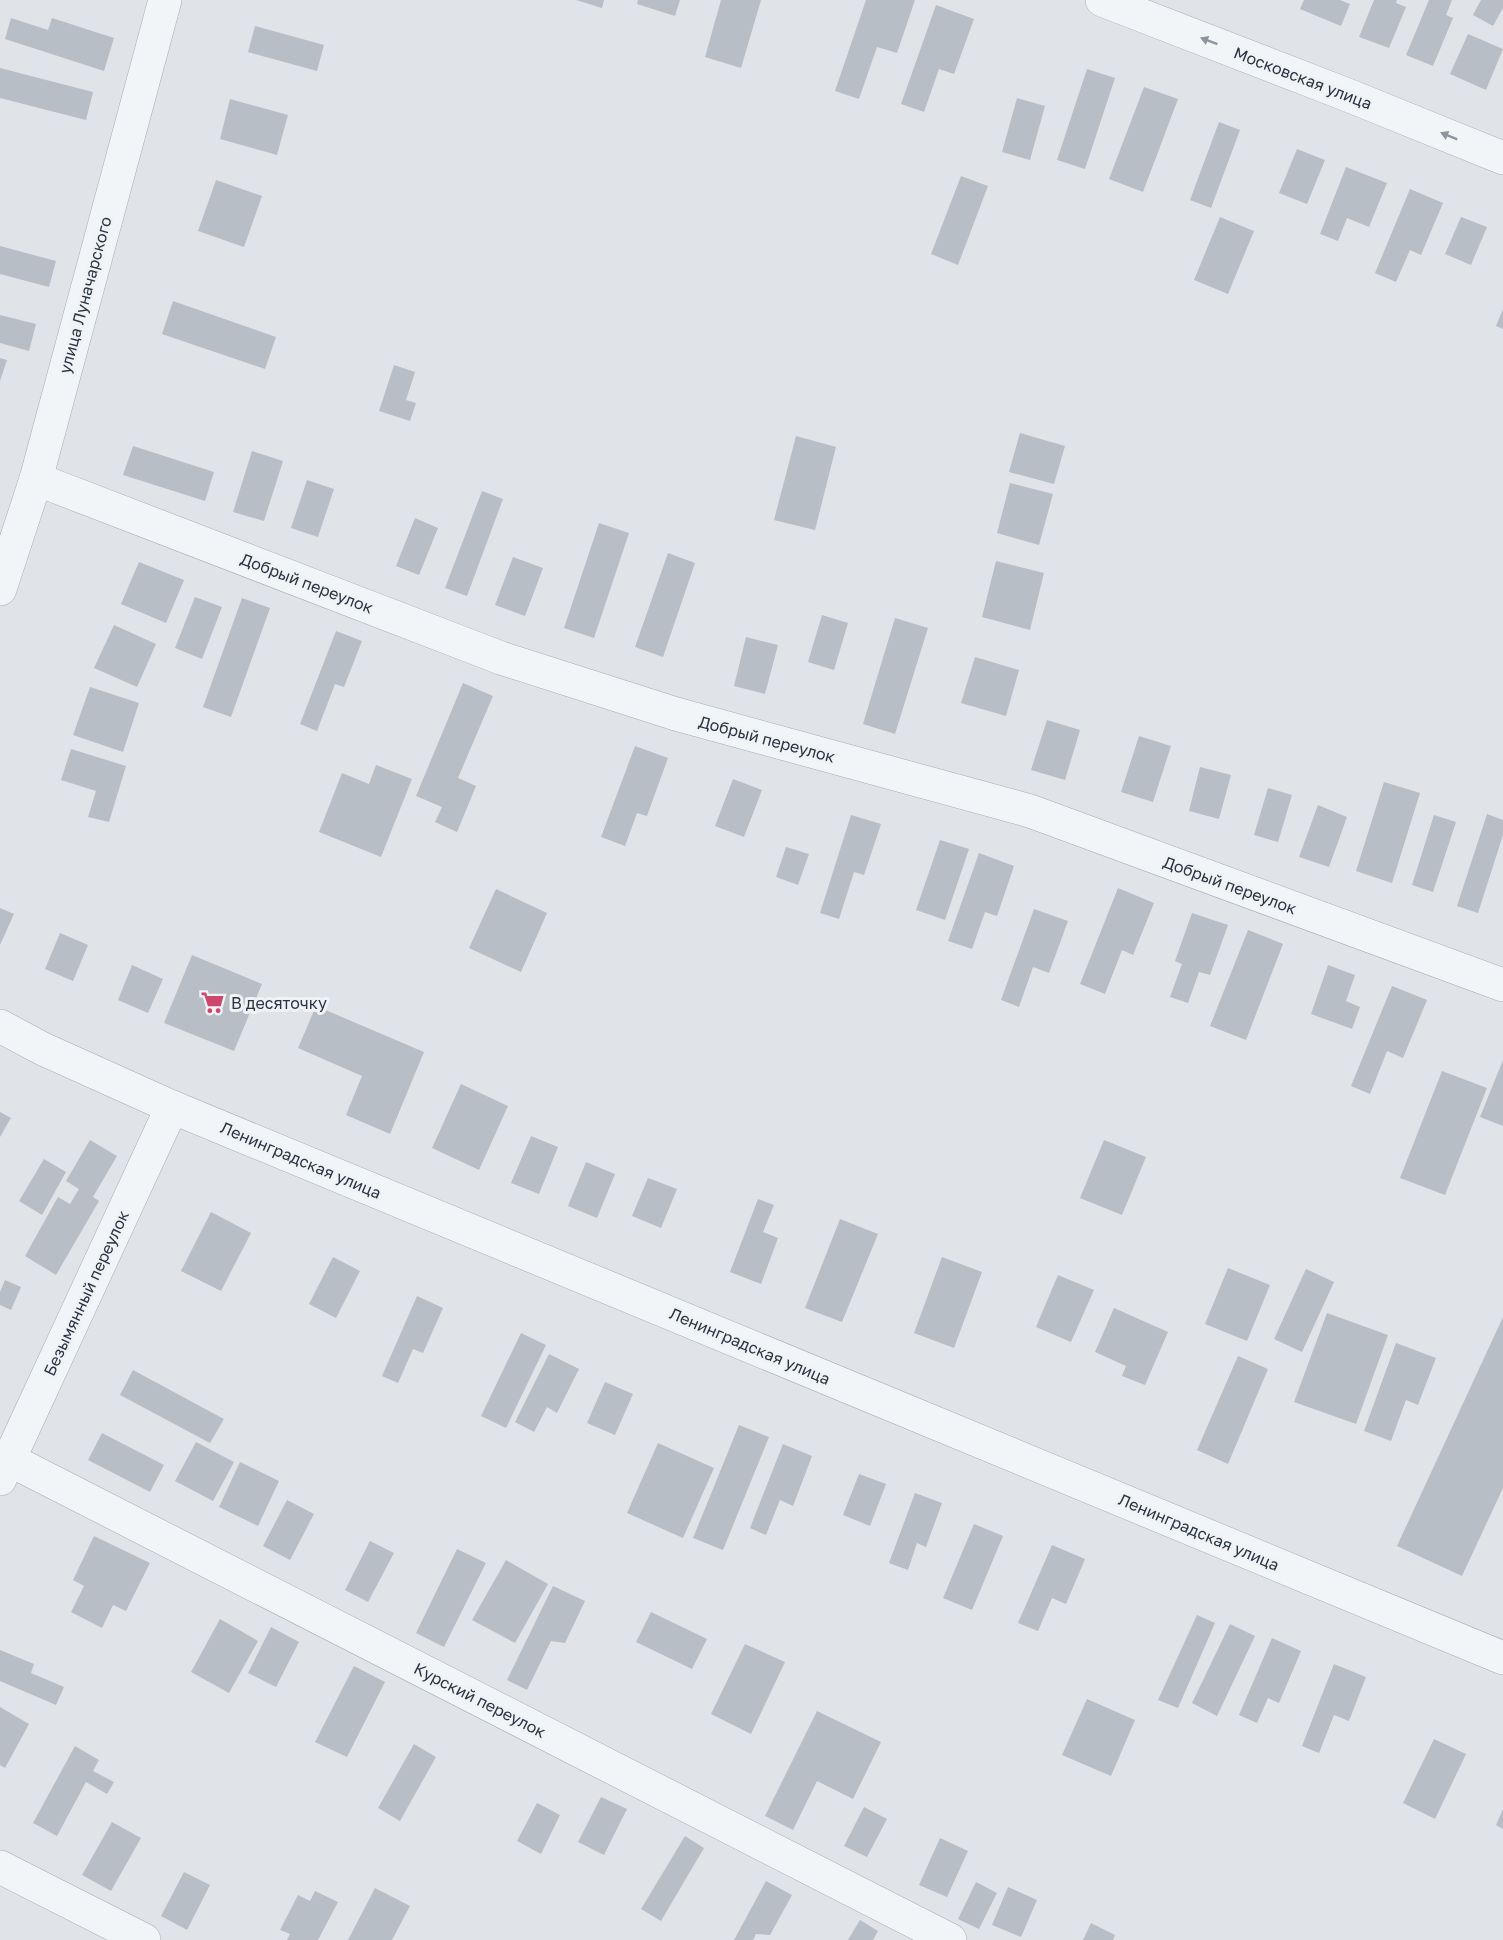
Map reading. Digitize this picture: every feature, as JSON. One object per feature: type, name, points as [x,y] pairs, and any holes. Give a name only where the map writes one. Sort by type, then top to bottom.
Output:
[{"type":"street","name":"улица Луначарского","points":[[0,589],[36,479],[165,0]]},
{"type":"street","name":"Московская улица","points":[[1102,0],[1503,158]]},
{"type":"street","name":"Добрый переулок","points":[[36,479],[501,658],[676,714],[1030,811],[1503,985]]},
{"type":"street","name":"Ленинградская улица","points":[[0,1026],[43,1049],[172,1107],[1503,1658]]},
{"type":"street","name":"Безымянный переулок","points":[[5,1469],[172,1107]]},
{"type":"street","name":"Курский переулок","points":[[5,1469],[950,1940]]},
{"type":"street","points":[[0,1867],[144,1940]]},
{"type":"building","points":[[576,0],[604,0],[602,8]]},
{"type":"building","points":[[638,0],[680,0],[675,16],[637,4]]},
{"type":"building","points":[[721,0],[761,0],[741,68],[705,57]]},
{"type":"building","points":[[866,0],[915,0],[897,53],[877,47],[859,99],[835,91]]},
{"type":"building","points":[[1304,0],[1340,0],[1350,4],[1341,26],[1300,9]]},
{"type":"building","points":[[1374,0],[1397,0],[1396,3],[1406,7],[1389,48],[1359,37]]},
{"type":"building","points":[[1429,0],[1452,0],[1446,15],[1453,18],[1433,66],[1406,55]]},
{"type":"building","points":[[1481,0],[1503,0],[1503,8],[1493,26],[1473,15]]},
{"type":"building","points":[[936,5],[974,19],[954,74],[939,69],[924,112],[901,104]]},
{"type":"building","points":[[11,18],[48,30],[52,18],[114,38],[104,71],[5,39]]},
{"type":"building","points":[[255,26],[324,45],[317,71],[248,52]]},
{"type":"building","points":[[1468,34],[1503,49],[1486,90],[1450,74]]},
{"type":"building","points":[[0,68],[93,92],[86,120],[0,98]]},
{"type":"building","points":[[1087,69],[1115,78],[1085,169],[1057,160]]},
{"type":"building","points":[[1144,87],[1178,99],[1143,192],[1109,179]]},
{"type":"building","points":[[1017,98],[1045,106],[1030,160],[1002,152]]},
{"type":"building","points":[[230,99],[288,115],[277,155],[220,139]]},
{"type":"building","points":[[1219,122],[1240,130],[1211,208],[1190,200]]},
{"type":"building","points":[[1297,149],[1325,160],[1307,204],[1279,193]]},
{"type":"building","points":[[1346,167],[1387,183],[1369,227],[1347,218],[1338,241],[1320,234]]},
{"type":"building","points":[[961,176],[988,186],[958,265],[931,254]]},
{"type":"building","points":[[216,180],[262,196],[244,247],[198,231]]},
{"type":"building","points":[[1410,189],[1443,203],[1421,255],[1410,250],[1396,282],[1375,273]]},
{"type":"building","points":[[1220,217],[1254,231],[1228,294],[1194,280]]},
{"type":"building","points":[[1461,217],[1487,227],[1471,265],[1445,254]]},
{"type":"building","points":[[0,246],[56,261],[49,287],[0,274]]},
{"type":"building","points":[[173,301],[276,337],[265,369],[162,334]]},
{"type":"building","points":[[1503,309],[1503,329],[1496,326]]},
{"type":"building","points":[[0,315],[36,324],[29,351],[0,343]]},
{"type":"building","points":[[0,358],[7,360],[0,381]]},
{"type":"building","points":[[394,365],[415,372],[406,400],[416,403],[410,421],[379,411]]},
{"type":"building","points":[[1020,433],[1065,446],[1054,484],[1009,472]]},
{"type":"building","points":[[796,436],[836,447],[815,530],[774,520]]},
{"type":"building","points":[[133,446],[214,472],[205,501],[123,475]]},
{"type":"building","points":[[252,451],[283,461],[264,521],[233,512]]},
{"type":"building","points":[[307,480],[334,489],[318,537],[291,528]]},
{"type":"building","points":[[1010,483],[1053,494],[1039,545],[997,533]]},
{"type":"building","points":[[482,491],[503,499],[467,596],[445,588]]},
{"type":"building","points":[[415,518],[438,528],[419,575],[396,566]]},
{"type":"building","points":[[599,523],[629,533],[594,638],[564,628]]},
{"type":"building","points":[[668,553],[695,563],[663,657],[635,647]]},
{"type":"building","points":[[513,557],[543,568],[525,616],[495,605]]},
{"type":"building","points":[[996,561],[1044,573],[1030,630],[982,617]]},
{"type":"building","points":[[139,562],[184,580],[166,623],[121,604]]},
{"type":"building","points":[[195,597],[222,607],[202,659],[175,648]]},
{"type":"building","points":[[242,598],[270,608],[231,717],[203,707]]},
{"type":"building","points":[[822,615],[848,623],[834,670],[808,662]]},
{"type":"building","points":[[895,618],[928,628],[895,734],[863,724]]},
{"type":"building","points":[[114,625],[156,644],[137,687],[94,668]]},
{"type":"building","points":[[336,631],[362,641],[344,687],[335,684],[317,731],[300,724]]},
{"type":"building","points":[[746,637],[778,645],[765,694],[734,686]]},
{"type":"building","points":[[975,657],[1019,670],[1006,716],[961,703]]},
{"type":"building","points":[[463,683],[493,696],[458,778],[476,786],[457,832],[435,822],[442,807],[416,796]]},
{"type":"building","points":[[90,687],[139,703],[123,752],[73,735]]},
{"type":"building","points":[[1047,720],[1080,730],[1065,780],[1031,770]]},
{"type":"building","points":[[1139,736],[1171,746],[1153,802],[1121,792]]},
{"type":"building","points":[[635,746],[668,758],[647,816],[637,813],[625,846],[601,837]]},
{"type":"building","points":[[71,749],[126,766],[109,822],[88,817],[96,791],[61,780]]},
{"type":"building","points":[[376,765],[412,779],[381,857],[319,832],[342,773],[369,784]]},
{"type":"building","points":[[1200,767],[1231,775],[1219,819],[1189,811]]},
{"type":"building","points":[[733,779],[762,790],[744,837],[715,826]]},
{"type":"building","points":[[1384,782],[1420,793],[1392,883],[1356,871]]},
{"type":"building","points":[[1268,788],[1292,795],[1278,842],[1254,835]]},
{"type":"building","points":[[1318,805],[1347,817],[1329,867],[1299,857]]},
{"type":"building","points":[[1487,814],[1503,820],[1503,835],[1478,913],[1457,906]]},
{"type":"building","points":[[851,815],[881,824],[864,875],[854,872],[839,919],[820,913]]},
{"type":"building","points":[[1434,815],[1456,822],[1433,892],[1412,885]]},
{"type":"building","points":[[940,840],[969,849],[945,920],[916,910]]},
{"type":"building","points":[[786,847],[809,854],[798,885],[776,877]]},
{"type":"building","points":[[979,853],[1014,866],[997,916],[985,912],[972,949],[948,941]]},
{"type":"building","points":[[1118,888],[1154,903],[1133,955],[1122,950],[1105,994],[1080,984]]},
{"type":"building","points":[[496,889],[547,913],[521,972],[469,948]]},
{"type":"building","points":[[0,908],[14,914],[0,945]]},
{"type":"building","points":[[1034,909],[1068,921],[1049,973],[1033,967],[1019,1007],[1001,1000]]},
{"type":"building","points":[[1192,913],[1228,925],[1210,975],[1199,972],[1188,1003],[1170,997],[1182,964],[1175,961]]},
{"type":"building","points":[[1248,930],[1283,944],[1246,1040],[1210,1026]]},
{"type":"building","points":[[60,933],[88,945],[73,981],[45,969]]},
{"type":"building","name":"В десяточку","points":[[192,955],[262,984],[234,1051],[164,1023]]},
{"type":"building","points":[[132,965],[163,979],[148,1013],[118,1000]]},
{"type":"building","points":[[1328,965],[1355,975],[1346,1001],[1360,1007],[1352,1029],[1311,1014]]},
{"type":"building","points":[[1392,986],[1427,1000],[1403,1058],[1387,1051],[1370,1094],[1351,1086]]},
{"type":"building","points":[[316,1006],[424,1052],[390,1134],[346,1115],[362,1076],[298,1048]]},
{"type":"building","points":[[1503,1060],[1503,1126],[1480,1117]]},
{"type":"building","points":[[1442,1071],[1487,1088],[1445,1195],[1400,1178]]},
{"type":"building","points":[[461,1084],[508,1106],[479,1170],[432,1148]]},
{"type":"building","points":[[0,1112],[11,1118],[0,1137]]},
{"type":"building","points":[[531,1136],[558,1147],[539,1194],[511,1183]]},
{"type":"building","points":[[90,1140],[117,1156],[93,1197],[99,1201],[56,1275],[25,1256],[58,1197],[70,1204],[79,1189],[66,1181]]},
{"type":"building","points":[[1104,1140],[1146,1157],[1122,1215],[1080,1198]]},
{"type":"building","points":[[44,1159],[66,1172],[42,1215],[19,1201]]},
{"type":"building","points":[[586,1162],[615,1174],[597,1218],[568,1206]]},
{"type":"building","points":[[648,1178],[677,1189],[661,1228],[632,1216]]},
{"type":"building","points":[[758,1199],[774,1205],[763,1232],[778,1238],[761,1284],[730,1272]]},
{"type":"building","points":[[211,1212],[251,1233],[221,1291],[181,1271]]},
{"type":"building","points":[[840,1219],[878,1234],[842,1322],[805,1308]]},
{"type":"building","points":[[333,1257],[360,1271],[336,1318],[309,1304]]},
{"type":"building","points":[[942,1257],[982,1272],[954,1348],[914,1333]]},
{"type":"building","points":[[1228,1268],[1270,1285],[1247,1341],[1205,1324]]},
{"type":"building","points":[[1306,1269],[1334,1282],[1302,1352],[1274,1339]]},
{"type":"building","points":[[1058,1275],[1094,1290],[1071,1342],[1036,1327]]},
{"type":"building","points":[[5,1280],[21,1287],[11,1310],[0,1305],[0,1292]]},
{"type":"building","points":[[417,1296],[443,1308],[423,1353],[413,1349],[398,1383],[382,1376]]},
{"type":"building","points":[[1114,1308],[1168,1332],[1145,1385],[1122,1376],[1126,1366],[1095,1352]]},
{"type":"building","points":[[1327,1313],[1388,1335],[1356,1424],[1294,1402]]},
{"type":"building","points":[[1503,1317],[1503,1488],[1462,1576],[1397,1546]]},
{"type":"building","points":[[521,1333],[546,1345],[506,1428],[481,1416]]},
{"type":"building","points":[[1396,1343],[1436,1358],[1418,1405],[1406,1400],[1391,1441],[1364,1431]]},
{"type":"building","points":[[549,1354],[579,1369],[557,1413],[547,1407],[534,1432],[515,1422]]},
{"type":"building","points":[[1238,1356],[1268,1369],[1228,1464],[1197,1450]]},
{"type":"building","points":[[133,1370],[224,1419],[210,1443],[120,1395]]},
{"type":"building","points":[[605,1382],[633,1394],[615,1435],[587,1423]]},
{"type":"building","points":[[739,1425],[769,1437],[723,1550],[693,1538]]},
{"type":"building","points":[[102,1433],[164,1465],[150,1492],[88,1460]]},
{"type":"building","points":[[196,1442],[234,1462],[213,1501],[175,1481]]},
{"type":"building","points":[[658,1443],[714,1468],[683,1538],[627,1513]]},
{"type":"building","points":[[783,1444],[812,1456],[793,1506],[780,1500],[766,1535],[750,1528]]},
{"type":"building","points":[[240,1462],[279,1481],[258,1526],[219,1507]]},
{"type":"building","points":[[859,1474],[886,1484],[870,1526],[843,1515]]},
{"type":"building","points":[[915,1493],[942,1503],[926,1547],[917,1543],[908,1570],[889,1563]]},
{"type":"building","points":[[287,1500],[314,1514],[290,1560],[263,1546]]},
{"type":"building","points":[[974,1524],[1003,1536],[972,1610],[943,1598]]},
{"type":"building","points":[[94,1536],[150,1563],[126,1611],[113,1605],[102,1628],[71,1612],[84,1586],[73,1580]]},
{"type":"building","points":[[370,1541],[394,1553],[368,1602],[345,1590]]},
{"type":"building","points":[[1052,1545],[1085,1559],[1066,1604],[1052,1598],[1038,1631],[1018,1623]]},
{"type":"building","points":[[457,1549],[486,1563],[444,1647],[416,1633]]},
{"type":"building","points":[[506,1560],[548,1584],[515,1643],[472,1620]]},
{"type":"building","points":[[553,1586],[585,1601],[565,1643],[551,1641],[527,1690],[507,1680]]},
{"type":"building","points":[[651,1612],[707,1639],[692,1669],[636,1642]]},
{"type":"building","points":[[1197,1615],[1215,1623],[1178,1708],[1158,1700]]},
{"type":"building","points":[[220,1619],[258,1641],[229,1693],[191,1672]]},
{"type":"building","points":[[1230,1624],[1255,1636],[1217,1716],[1192,1703]]},
{"type":"building","points":[[271,1627],[299,1642],[276,1687],[248,1673]]},
{"type":"building","points":[[1272,1638],[1301,1651],[1279,1703],[1268,1698],[1257,1723],[1239,1715]]},
{"type":"building","points":[[745,1644],[785,1662],[751,1734],[711,1714]]},
{"type":"building","points":[[0,1650],[34,1664],[31,1673],[64,1687],[56,1705],[0,1681]]},
{"type":"building","points":[[1334,1664],[1366,1677],[1349,1721],[1334,1715],[1319,1753],[1302,1746]]},
{"type":"building","points":[[354,1666],[385,1682],[347,1757],[315,1742]]},
{"type":"building","points":[[1087,1699],[1135,1720],[1111,1776],[1062,1755]]},
{"type":"building","points":[[0,1707],[29,1724],[5,1768],[0,1765]]},
{"type":"building","points":[[817,1711],[881,1742],[853,1799],[817,1781],[793,1830],[765,1816]]},
{"type":"building","points":[[1434,1739],[1466,1754],[1435,1819],[1403,1803]]},
{"type":"building","points":[[414,1744],[436,1757],[400,1821],[378,1808]]},
{"type":"building","points":[[75,1746],[99,1760],[93,1771],[114,1782],[107,1794],[86,1782],[57,1836],[33,1823]]},
{"type":"building","points":[[601,1797],[627,1809],[604,1855],[578,1842]]},
{"type":"building","points":[[537,1803],[560,1815],[541,1854],[517,1841]]},
{"type":"building","points":[[864,1807],[887,1819],[867,1857],[844,1846]]},
{"type":"building","points":[[1503,1809],[1503,1829],[1496,1825]]},
{"type":"building","points":[[112,1822],[141,1838],[111,1891],[82,1875]]},
{"type":"building","points":[[685,1836],[704,1848],[661,1921],[641,1909]]},
{"type":"building","points":[[940,1838],[968,1851],[947,1897],[919,1885]]},
{"type":"building","points":[[184,1872],[210,1885],[187,1930],[161,1916]]},
{"type":"building","points":[[766,1881],[792,1895],[770,1935],[756,1934],[753,1940],[734,1940]]},
{"type":"building","points":[[976,1882],[997,1893],[979,1929],[958,1919]]},
{"type":"building","points":[[1008,1887],[1037,1900],[1021,1937],[992,1925]]},
{"type":"building","points":[[375,1888],[410,1906],[392,1940],[348,1940]]},
{"type":"building","points":[[315,1891],[338,1902],[318,1940],[287,1940],[290,1934],[280,1930],[298,1895],[310,1901]]},
{"type":"building","points":[[860,1920],[878,1931],[873,1940],[848,1940]]},
{"type":"building","points":[[1091,1923],[1115,1935],[1113,1940],[1083,1940]]},
{"type":"place","name":"В десяточку","points":[[213,1003]]}]
